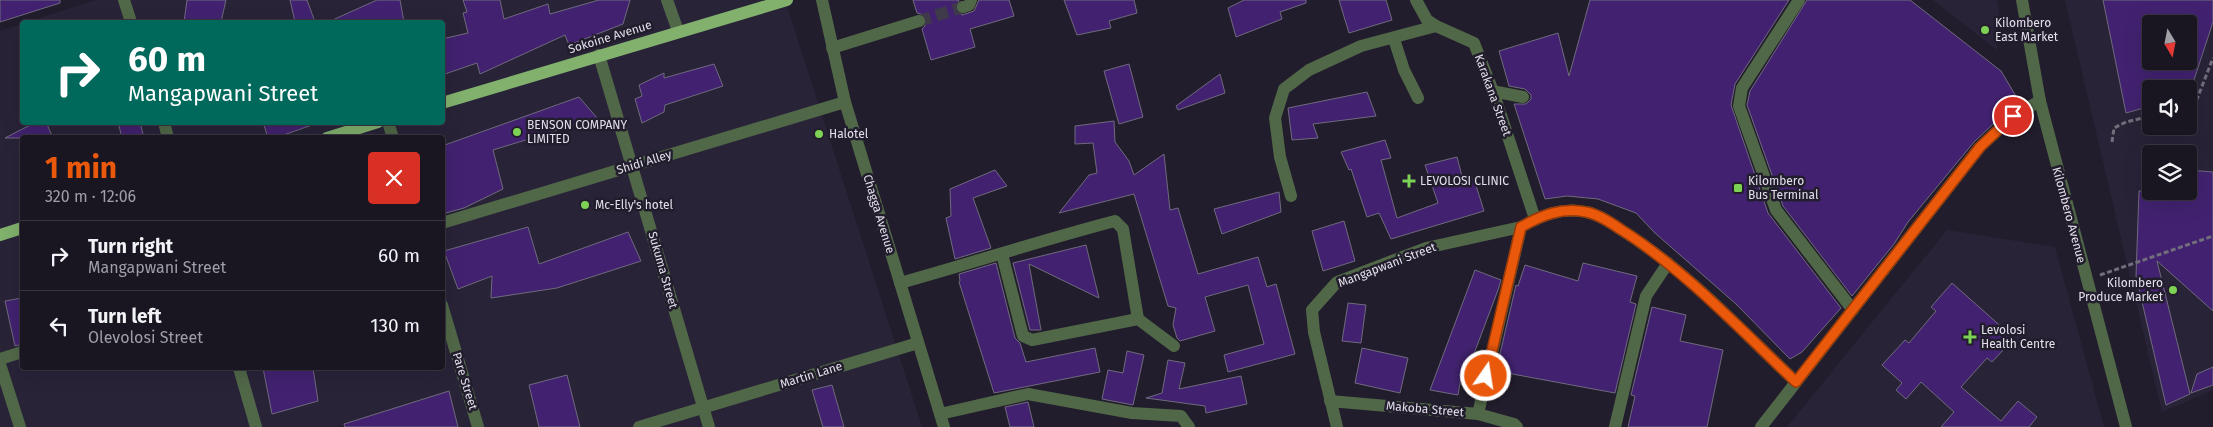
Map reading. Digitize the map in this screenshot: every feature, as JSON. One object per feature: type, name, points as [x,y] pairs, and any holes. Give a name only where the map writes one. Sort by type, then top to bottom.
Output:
[{"type":"main road","name":"Sokoine Avenue","points":[[445,102],[787,0]]},
{"type":"main road","points":[[337,135],[368,125]]},
{"type":"main road","points":[[0,235],[20,229]]},
{"type":"street","points":[[124,0],[130,20]]},
{"type":"street","points":[[667,0],[678,31]]},
{"type":"street","name":"Chagga Avenue","points":[[822,0],[845,102],[944,427]]},
{"type":"street","name":"Karakana Street","points":[[1416,0],[1426,20],[1474,43],[1535,219]]},
{"type":"street","points":[[1799,0],[1742,88],[1739,106],[1776,210],[1852,310]]},
{"type":"street","name":"Kilombero Avenue","points":[[2022,0],[2040,101],[2126,427]]},
{"type":"street","points":[[832,48],[919,21]]},
{"type":"street","points":[[1291,196],[1280,157],[1275,118],[1284,89],[1309,70],[1360,46],[1394,39],[1436,26]]},
{"type":"street","points":[[1394,39],[1404,70],[1418,98]]},
{"type":"street","name":"Sukuma Street","points":[[599,55],[709,427]]},
{"type":"street","points":[[1492,91],[1523,97]]},
{"type":"street","points":[[1761,427],[1980,147],[2013,116],[2040,101]]},
{"type":"street","name":"Shidi Alley","points":[[445,222],[845,102]]},
{"type":"street","name":"Mangapwani Street","points":[[1337,427],[1312,310],[1337,282],[1426,248],[1521,227],[1535,219],[1562,210],[1588,212],[1638,240],[1668,263],[1796,382]]},
{"type":"street","points":[[900,283],[1047,239],[1114,222],[1123,229],[1138,319],[1174,346]]},
{"type":"street","points":[[1478,414],[1521,227]]},
{"type":"street","points":[[1002,254],[1023,336],[1032,340],[1138,319]]},
{"type":"street","points":[[1615,427],[1646,296],[1668,263]]},
{"type":"street","name":"Pare Street","points":[[445,315],[478,427]]},
{"type":"street","name":"Martin Lane","points":[[639,427],[918,343]]},
{"type":"street","points":[[0,359],[20,353]]},
{"type":"street","points":[[0,364],[20,427]]},
{"type":"street","points":[[240,370],[256,427]]},
{"type":"street","points":[[940,414],[1028,394],[1132,413],[1180,416],[1189,427]]},
{"type":"street","name":"Makoba Street","points":[[1330,401],[1478,414],[1514,424],[1517,427]]},
{"type":"path","points":[[2197,99],[2213,58]]},
{"type":"path","points":[[2112,142],[2114,128],[2126,122],[2142,118]]},
{"type":"path","points":[[2086,279],[2213,236]]},
{"type":"shaded area","points":[[96,0],[785,0],[922,427],[0,427],[0,31],[20,25],[20,125],[445,125],[445,20],[32,20]]},
{"type":"shaded area","name":"Kilombero East Market","points":[[1933,0],[1997,0],[1999,10],[1997,50]]},
{"type":"shaded area","name":"Kilombero Produce Market","points":[[2065,0],[2213,0],[2213,390],[2162,412]]},
{"type":"shaded area","name":"Levolosi Health Centre","points":[[1947,230],[2055,247],[2104,427],[1787,427]]},
{"type":"building","points":[[0,0],[60,0],[60,3],[0,22]]},
{"type":"building","points":[[187,0],[226,0],[221,20],[184,20]]},
{"type":"building","points":[[290,0],[307,0],[314,20],[295,20]]},
{"type":"building","points":[[377,0],[400,0],[404,20],[332,20]]},
{"type":"building","points":[[463,0],[500,0],[504,19],[548,4],[550,14],[599,0],[630,0],[623,24],[569,45],[565,35],[480,74],[477,63],[445,74],[445,38],[468,33],[463,13],[467,12]]},
{"type":"building","points":[[913,0],[959,0],[955,9],[962,15],[974,11],[979,0],[1009,0],[1014,16],[970,29],[975,47],[931,60],[922,29],[927,19],[924,15],[917,13]]},
{"type":"building","points":[[1064,0],[1134,0],[1137,13],[1109,21],[1111,28],[1077,35]]},
{"type":"building","points":[[1244,0],[1306,0],[1306,3],[1280,12],[1282,19],[1236,37],[1228,8]]},
{"type":"building","points":[[1339,0],[1386,0],[1392,20],[1349,33]]},
{"type":"building","points":[[1590,0],[1789,0],[1735,84],[1731,105],[1768,213],[1841,308],[1802,352],[1790,359],[1736,304],[1655,233],[1636,213],[1598,199],[1567,196],[1545,199],[1514,104],[1526,104],[1531,99],[1531,95],[1525,89],[1509,86],[1499,51],[1558,33],[1569,76]]},
{"type":"building","points":[[1807,0],[1910,0],[2001,71],[2020,103],[2008,110],[1974,142],[1908,222],[1894,244],[1852,296],[1783,206],[1747,105],[1750,91]]},
{"type":"building","points":[[2103,0],[2213,0],[2213,22],[2198,68],[2198,15],[2142,15],[2142,70],[2197,70],[2194,80],[2142,80],[2142,109],[2126,113]]},
{"type":"building","points":[[714,64],[723,86],[665,105],[664,112],[642,123],[635,99],[642,96],[639,85],[664,73],[664,78]]},
{"type":"building","points":[[1129,64],[1143,117],[1119,124],[1104,71]]},
{"type":"building","points":[[1220,74],[1225,93],[1178,110],[1176,106]]},
{"type":"building","points":[[1367,92],[1376,116],[1313,124],[1318,138],[1292,140],[1288,108]]},
{"type":"building","points":[[579,97],[597,118],[493,150],[503,189],[464,208],[445,213],[445,145]]},
{"type":"building","points":[[1114,121],[1115,142],[1129,161],[1134,175],[1164,154],[1170,210],[1178,208],[1198,274],[1258,257],[1267,287],[1276,284],[1295,354],[1228,372],[1224,355],[1264,344],[1248,285],[1205,297],[1215,331],[1180,341],[1177,338],[1173,325],[1176,308],[1168,306],[1134,194],[1059,213],[1089,175],[1097,173],[1093,143],[1075,144],[1075,126]]},
{"type":"building","points":[[30,125],[47,125],[52,135],[20,135],[20,138],[5,138]]},
{"type":"building","points":[[119,125],[141,125],[143,135],[121,135]]},
{"type":"building","points":[[264,125],[312,125],[284,135],[267,135]]},
{"type":"building","points":[[1385,140],[1391,158],[1381,160],[1397,218],[1438,203],[1425,165],[1457,157],[1463,180],[1474,179],[1484,211],[1391,239],[1379,213],[1367,217],[1351,169],[1349,170],[1341,152]]},
{"type":"building","points":[[995,170],[1007,186],[973,198],[991,248],[955,259],[946,218],[951,216],[950,189]]},
{"type":"building","points":[[2197,171],[2213,172],[2213,311],[2157,261],[2190,394],[2166,405],[2136,276],[2139,191],[2142,191],[2142,200],[2197,200]]},
{"type":"building","points":[[1279,192],[1281,212],[1222,234],[1214,209]]},
{"type":"building","points":[[1344,221],[1355,261],[1323,271],[1312,231]]},
{"type":"building","points":[[528,227],[539,264],[628,232],[641,261],[557,288],[491,298],[492,276],[458,289],[445,251]]},
{"type":"building","points":[[1086,245],[1099,298],[1029,264],[1041,330],[1030,330],[1013,263]]},
{"type":"building","points":[[996,263],[1015,338],[1020,343],[1026,362],[1095,348],[1100,372],[994,393],[959,282],[959,274]]},
{"type":"building","points":[[1583,263],[1637,276],[1630,302],[1636,304],[1615,393],[1496,371],[1516,285],[1518,286],[1525,265],[1578,281]]},
{"type":"building","points":[[1475,270],[1501,280],[1498,290],[1469,367],[1463,365],[1458,395],[1430,390]]},
{"type":"building","points":[[1952,283],[2014,338],[1992,362],[1987,358],[1961,387],[2001,421],[2018,401],[2037,417],[2029,427],[1941,427],[1954,412],[1921,382],[1906,399],[1896,390],[1902,383],[1882,365],[1905,340],[1909,343],[1936,311],[1931,307]]},
{"type":"building","points":[[20,298],[20,345],[15,346],[5,301]]},
{"type":"building","points":[[1348,303],[1366,305],[1361,343],[1342,341]]},
{"type":"building","points":[[1652,307],[1686,315],[1680,341],[1723,350],[1707,427],[1628,427],[1635,396],[1631,395]]},
{"type":"building","points":[[1362,348],[1408,358],[1400,393],[1355,383]]},
{"type":"building","points":[[1127,351],[1144,355],[1133,405],[1102,399],[1108,370],[1123,373]]},
{"type":"building","points":[[1168,360],[1185,363],[1179,389],[1241,376],[1247,404],[1206,413],[1205,406],[1146,398],[1162,393]]},
{"type":"building","points":[[2213,367],[2213,385],[2191,393],[2197,374]]},
{"type":"building","points":[[263,370],[313,370],[318,401],[272,414]]},
{"type":"building","points":[[567,375],[580,427],[539,427],[529,385]]},
{"type":"building","points":[[832,385],[844,427],[823,427],[812,390]]},
{"type":"building","points":[[449,391],[458,427],[345,427],[344,424]]},
{"type":"building","points":[[1028,402],[1034,427],[1010,427],[1005,407]]},
{"type":"tunnel","points":[[919,21],[963,7]]},
{"type":"place","name":"Kilombero East Market","points":[[1985,30]]},
{"type":"place","name":"BENSON COMPANY LIMITED","points":[[517,132]]},
{"type":"place","name":"Halotel","points":[[819,134]]},
{"type":"place","name":"LEVOLOSI CLINIC","points":[[1409,181]]},
{"type":"place","name":"Kilombero Bus Terminal","points":[[1738,188]]},
{"type":"place","name":"Mc-Elly's hotel","points":[[585,205]]},
{"type":"place","name":"Kilombero Produce Market","points":[[2173,290]]},
{"type":"place","name":"Levolosi Health Centre","points":[[1970,337]]},
{"type":"route","points":[[1486,376],[1521,227],[1535,219],[1562,210],[1588,212],[1609,222],[1664,259],[1796,382],[1980,147],[2013,116]]}]
